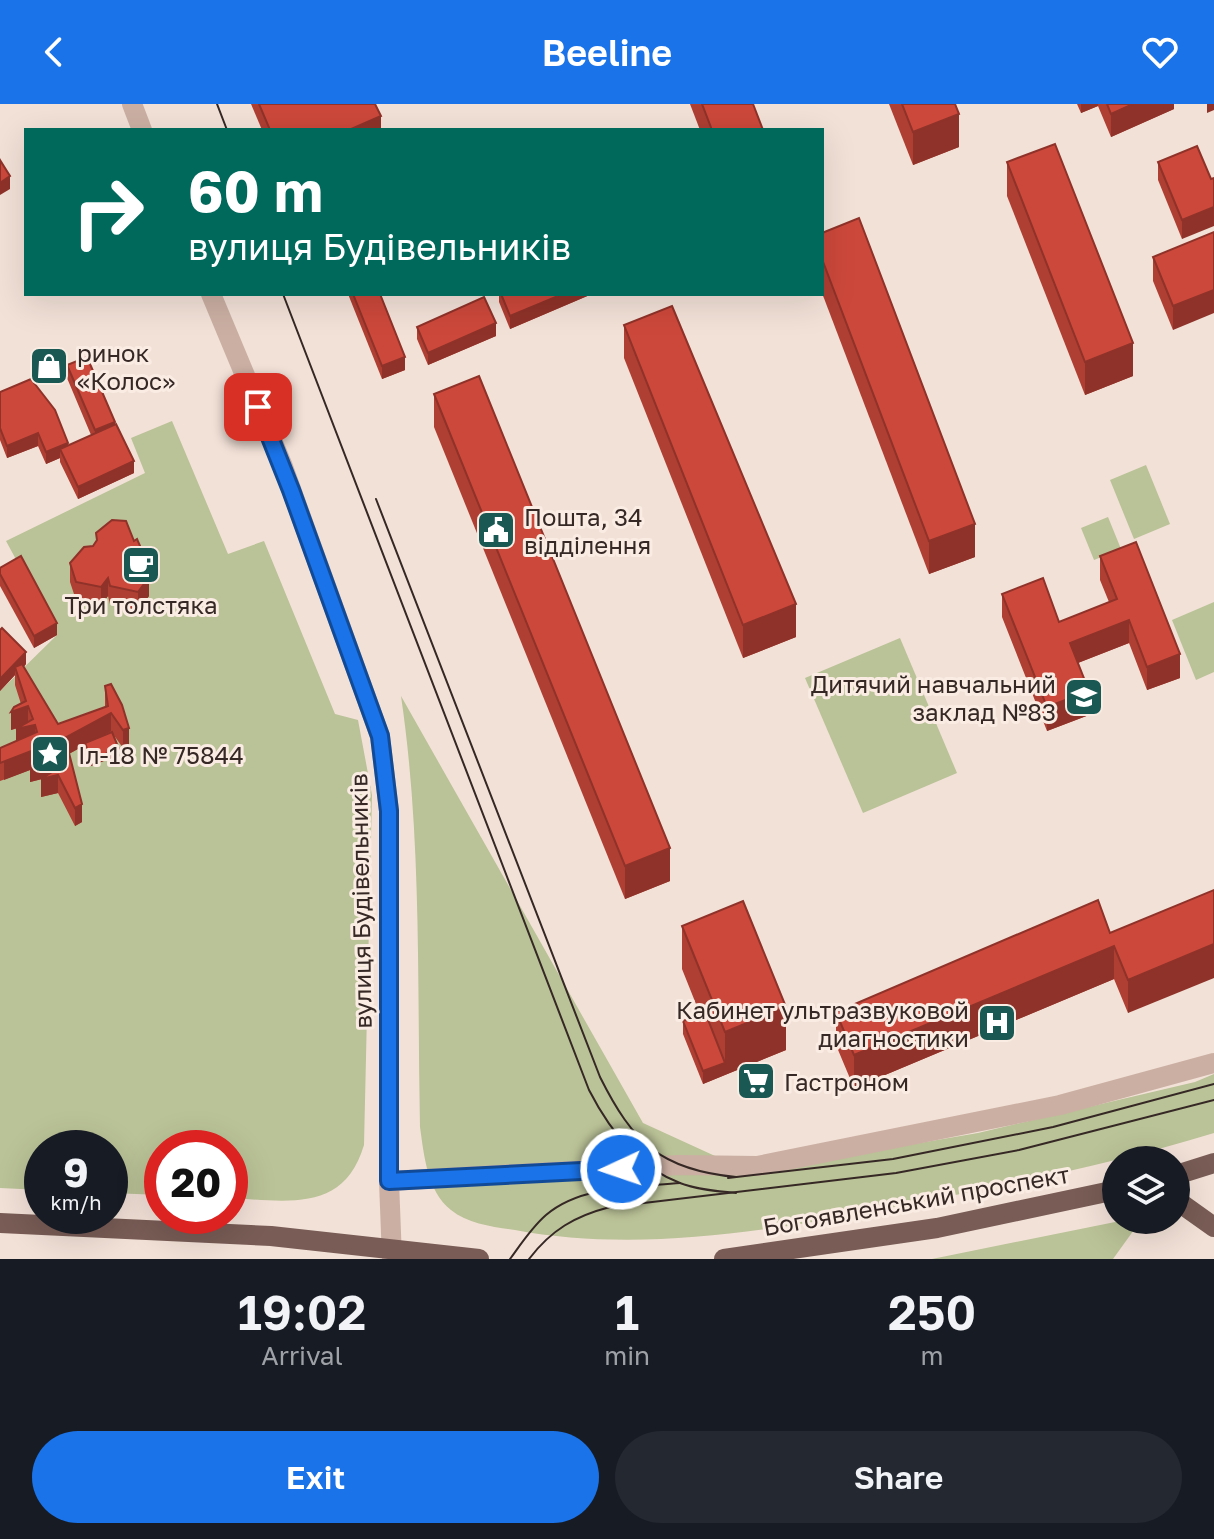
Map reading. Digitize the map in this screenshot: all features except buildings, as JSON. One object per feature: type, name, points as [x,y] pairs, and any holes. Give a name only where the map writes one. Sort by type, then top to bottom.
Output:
[{"type":"main road","points":[[1190,1171],[1214,1163]]},
{"type":"main road","name":"Богоявленський проспект","points":[[724,1259],[937,1228],[1102,1193]]},
{"type":"main road","points":[[1190,1210],[1214,1227]]},
{"type":"main road","points":[[0,1223],[271,1236],[392,1254],[479,1259]]},
{"type":"street","points":[[132,104],[141,128]]},
{"type":"street","name":"вулиця Будівельників","points":[[212,296],[282,464],[380,736],[389,811],[389,1181],[392,1254]]},
{"type":"street","points":[[389,1181],[679,1165],[757,1166],[1060,1105],[1214,1063]]},
{"type":"green space","points":[[172,421],[228,554],[264,541],[335,714],[358,720],[372,795],[364,1145],[355,1167],[343,1182],[311,1198],[248,1199],[248,1130],[144,1130],[144,1194],[128,1194],[128,1130],[24,1130],[24,1189],[0,1188],[0,691],[57,635],[6,541],[145,473],[131,438]]},
{"type":"green space","points":[[1146,465],[1170,524],[1134,539],[1110,480]]},
{"type":"green space","points":[[1108,517],[1121,549],[1094,560],[1081,528]]},
{"type":"green space","points":[[1214,602],[1214,672],[1196,680],[1172,620]]},
{"type":"green space","points":[[900,638],[957,773],[863,813],[805,678]]},
{"type":"green space","points":[[401,696],[643,1123],[750,1172],[978,1133],[1195,1082],[1214,1074],[1214,1133],[1167,1146],[1102,1146],[1102,1163],[824,1220],[720,1235],[616,1240],[565,1237],[490,1226],[458,1215],[443,1202],[432,1183],[420,1127],[415,857]]},
{"type":"green space","points":[[1102,1225],[1102,1234],[1131,1234],[1113,1259],[932,1259]]},
{"type":"tram line","points":[[217,104],[226,128]]},
{"type":"tram line","points":[[284,296],[589,1090],[615,1132],[650,1167],[687,1185],[736,1193]]},
{"type":"tram line","points":[[376,499],[600,1077],[612,1100],[638,1136],[669,1160],[688,1168],[736,1177]]},
{"type":"tram line","points":[[728,1178],[893,1159],[1053,1127],[1214,1084]]},
{"type":"tram line","points":[[529,1259],[546,1240],[565,1226],[610,1207],[896,1173],[1019,1150],[1214,1100]]},
{"type":"tram line","points":[[510,1259],[541,1220],[560,1205],[610,1189],[680,1183]]},
{"type":"place","name":"ринок «Колос»","points":[[49,366]]},
{"type":"place","name":"Пошта, 34 відділення","points":[[496,530]]},
{"type":"place","name":"Три толстяка","points":[[141,565]]},
{"type":"place","name":"Дитячий навчальний заклад №83","points":[[1084,697]]},
{"type":"place","name":"Іл-18 № 75844","points":[[50,754]]},
{"type":"place","name":"Кабинет ультразвуковой диагностики","points":[[997,1023]]},
{"type":"place","name":"Гастроном","points":[[756,1081]]},
{"type":"route","points":[[258,407],[282,464],[380,736],[389,811],[389,1181],[621,1169]]}]
